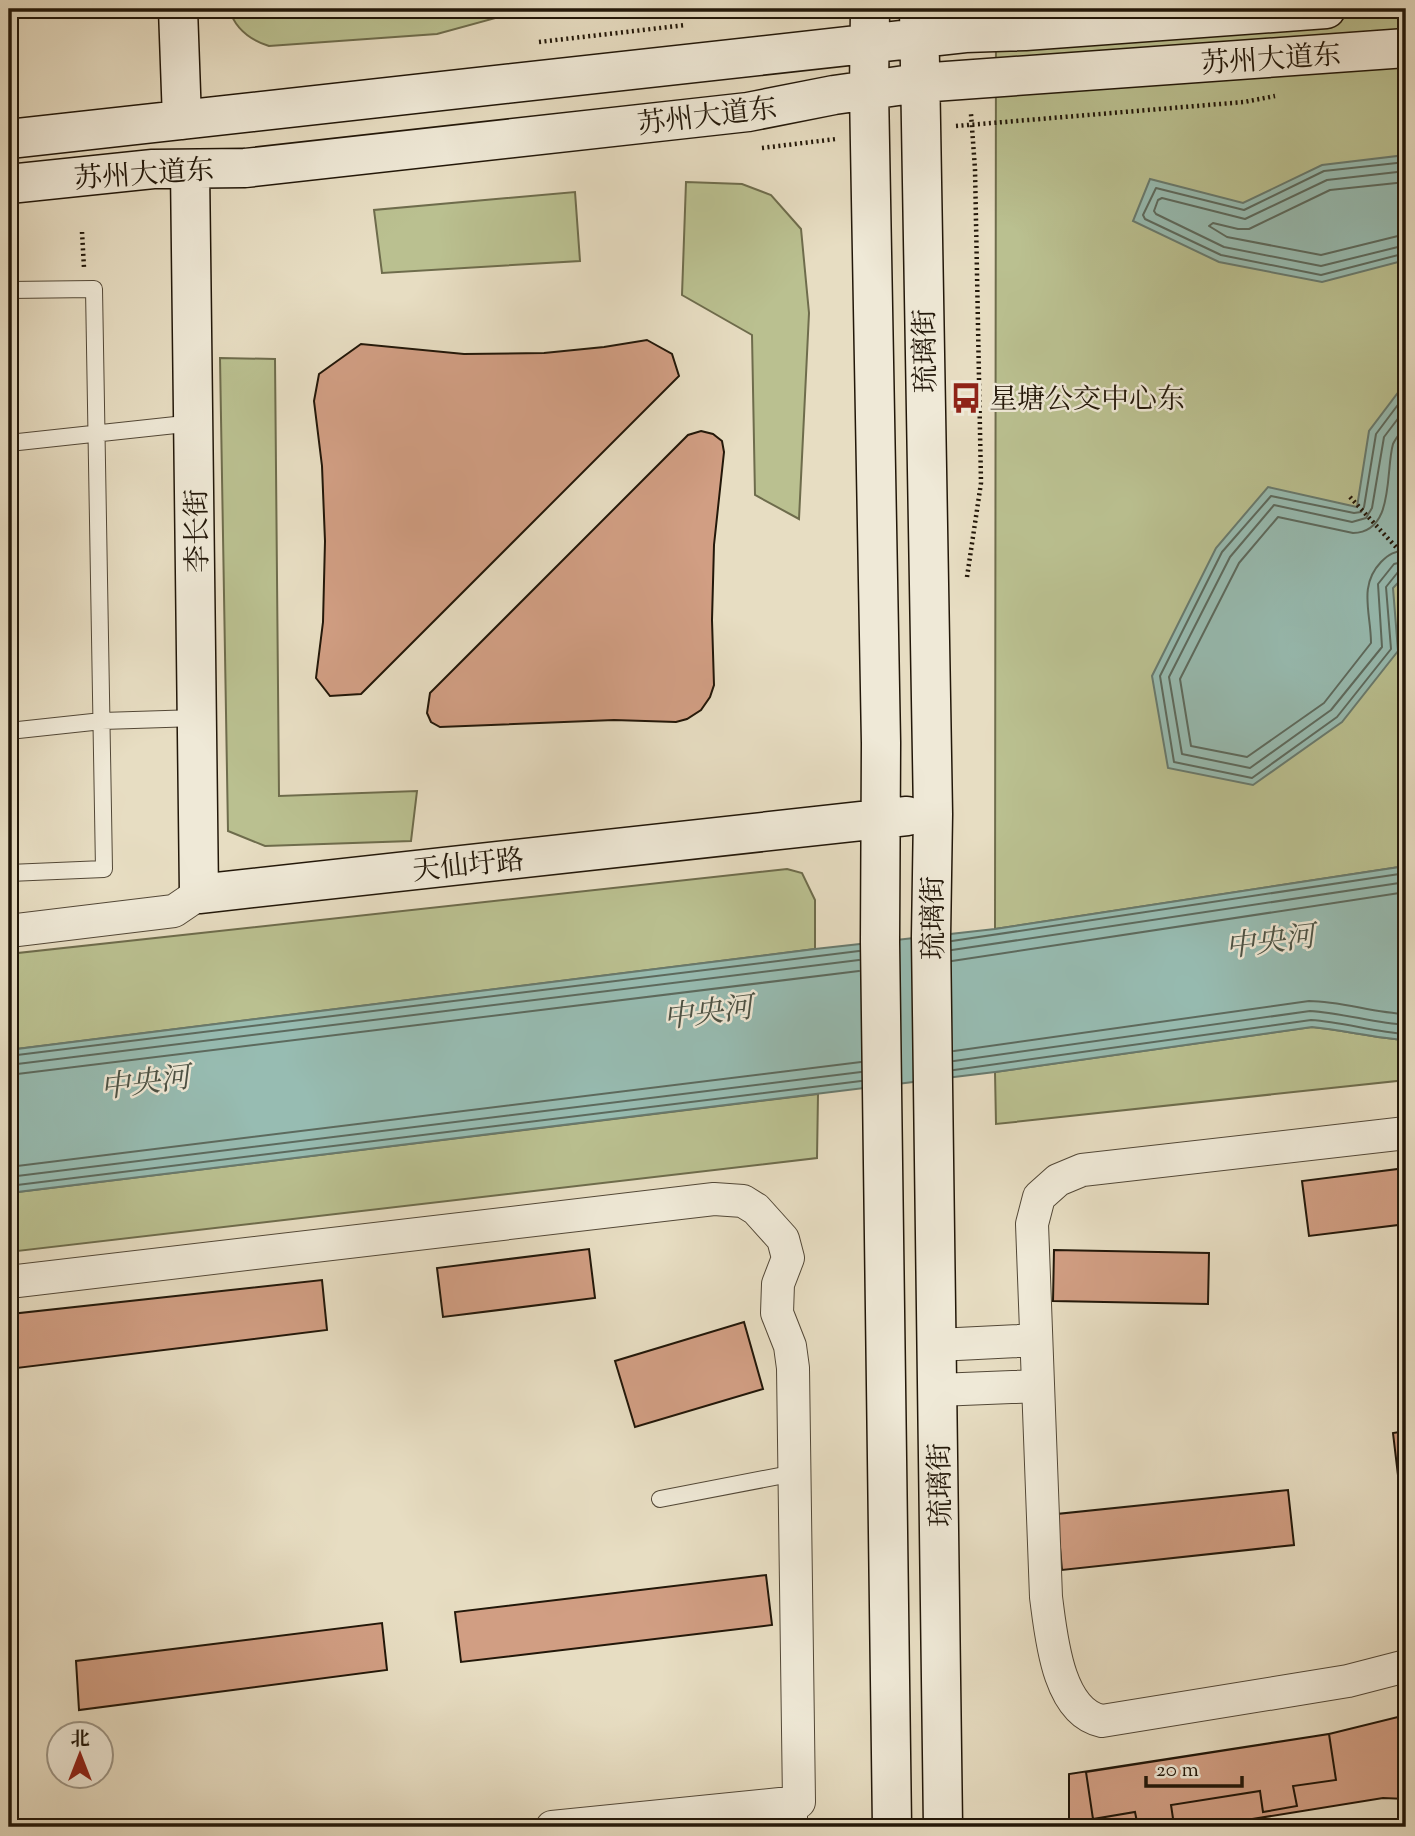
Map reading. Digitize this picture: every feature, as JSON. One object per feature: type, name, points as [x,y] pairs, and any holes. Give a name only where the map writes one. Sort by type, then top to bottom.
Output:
[{"type":"main road","points":[[178,9],[191,119]]},
{"type":"main road","points":[[191,119],[196,9]]},
{"type":"main road","name":"苏州大道东","points":[[9,139],[191,119],[869,26],[919,24],[965,33],[1326,9]]},
{"type":"main road","name":"琉璃街","points":[[919,24],[933,814],[931,937],[943,1827]]},
{"type":"main road","name":"琉璃街","points":[[869,26],[892,1827]]},
{"type":"main road","name":"苏州大道东","points":[[9,184],[153,169],[245,168],[748,112],[919,83],[1406,48]]},
{"type":"main road","name":"李长街","points":[[190,169],[199,894]]},
{"type":"main road","name":"天仙圩路","points":[[199,894],[933,814]]},
{"type":"street","name":"天仙圩路","points":[[9,932],[174,911],[199,894]]},
{"type":"street","points":[[1406,1133],[1082,1170],[1058,1180],[1039,1197],[1031,1224],[1046,1597],[1054,1649],[1068,1692],[1090,1719],[1102,1721],[1348,1681],[1406,1666]]},
{"type":"street","points":[[9,1282],[714,1199],[743,1201],[756,1209],[783,1239],[788,1250],[788,1258],[778,1283],[777,1313],[790,1346],[793,1368],[799,1815],[552,1827]]},
{"type":"street","points":[[937,1345],[1036,1339]]},
{"type":"street","points":[[938,1390],[1038,1386]]},
{"type":"lane","points":[[9,290],[94,289],[104,869],[9,873]]},
{"type":"lane","points":[[9,443],[195,423]]},
{"type":"lane","points":[[9,731],[102,721],[197,718]]},
{"type":"lane","points":[[660,1499],[795,1473]]},
{"type":"path","points":[[965,589],[981,483],[975,169],[968,79]]},
{"type":"path","points":[[82,232],[85,289]]},
{"type":"path","points":[[1350,497],[1406,558]]},
{"type":"green space","points":[[229,9],[528,9],[437,34],[269,46],[244,32]]},
{"type":"green space","points":[[996,9],[1406,9],[1406,866],[995,929]]},
{"type":"green space","points":[[686,182],[742,184],[771,195],[801,229],[809,313],[799,519],[755,495],[752,335],[682,295]]},
{"type":"green space","points":[[575,192],[580,261],[382,273],[374,210]]},
{"type":"green space","points":[[220,358],[275,359],[279,796],[417,791],[411,841],[265,846],[228,831]]},
{"type":"green space","points":[[787,869],[802,873],[815,900],[815,949],[9,1050],[9,954]]},
{"type":"green space","points":[[1312,1027],[1406,1040],[1406,1080],[996,1124],[995,1072]]},
{"type":"green space","points":[[818,1094],[817,1158],[9,1252],[9,1193]]},
{"type":"water","points":[[1406,155],[1406,260],[1322,282],[1219,262],[1133,221],[1150,179],[1243,203],[1322,165]]},
{"type":"water","points":[[1406,382],[1406,574],[1393,588],[1398,651],[1342,722],[1253,785],[1168,768],[1152,676],[1216,548],[1268,487],[1357,507],[1369,431]]},
{"type":"water","name":"中央河","points":[[1406,866],[1406,1040],[1312,1027],[995,1072],[9,1193],[9,1050],[995,929]]},
{"type":"building","points":[[647,340],[672,354],[679,376],[361,694],[330,696],[316,678],[323,622],[325,541],[322,466],[314,401],[319,374],[361,344],[464,354],[544,353]]},
{"type":"building","points":[[701,431],[713,434],[722,441],[724,452],[714,545],[714,685],[701,710],[676,722],[614,720],[440,727],[431,722],[427,713],[430,693],[688,435]]},
{"type":"building","points":[[1406,1168],[1406,1224],[1309,1236],[1302,1181]]},
{"type":"building","points":[[589,1249],[595,1298],[443,1317],[437,1268]]},
{"type":"building","points":[[1054,1250],[1209,1253],[1208,1304],[1053,1301]]},
{"type":"building","points":[[322,1280],[327,1330],[17,1368],[11,1314]]},
{"type":"building","points":[[744,1322],[763,1389],[635,1427],[615,1361]]},
{"type":"building","points":[[1406,1431],[1406,1491],[1400,1492],[1393,1433]]},
{"type":"building","points":[[1288,1490],[1294,1545],[1062,1570],[1057,1514]]},
{"type":"building","points":[[766,1575],[772,1625],[461,1662],[455,1612]]},
{"type":"building","points":[[382,1623],[387,1670],[79,1710],[76,1661]]},
{"type":"building","points":[[9,1660],[11,1661],[9,1707]]},
{"type":"building","points":[[1406,1715],[1406,1799],[1383,1798],[1203,1827],[1069,1827],[1069,1774],[1329,1734]]},
{"type":"building","points":[[1329,1734],[1336,1780],[1293,1786],[1297,1806],[1263,1812],[1260,1791],[1171,1805],[1174,1825],[1138,1827],[1135,1812],[1093,1819],[1086,1772]]},
{"type":"place","name":"星塘公交中心东","points":[[966,398]]}]
